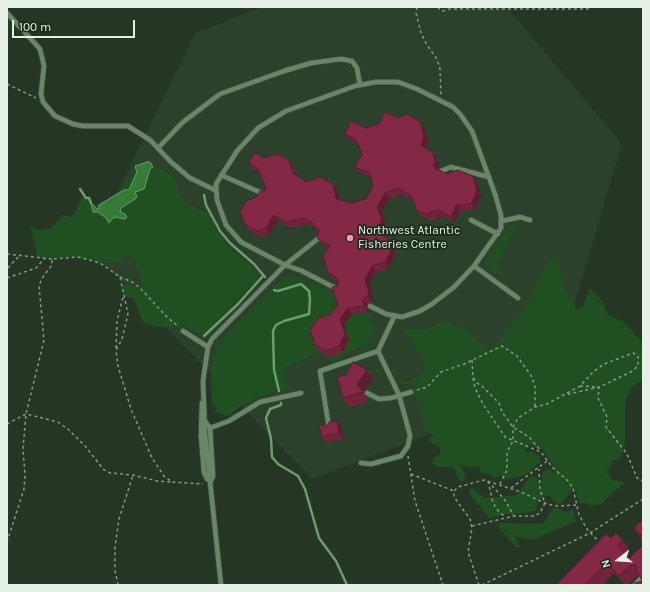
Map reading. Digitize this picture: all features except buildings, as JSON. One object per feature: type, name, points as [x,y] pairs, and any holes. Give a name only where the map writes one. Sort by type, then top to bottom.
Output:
[{"type":"lane","points":[[7,13],[40,49],[44,66],[41,84],[43,102],[55,116],[73,124],[83,126],[128,126],[139,132],[190,178],[216,190]]},
{"type":"lane","points":[[158,148],[183,122],[220,94],[284,71],[311,63],[341,59],[352,61],[357,68],[360,85]]},
{"type":"lane","points":[[339,290],[249,247],[233,234],[221,214],[216,190],[221,175],[244,142],[264,123],[279,114],[360,85],[376,82],[398,82],[440,100],[453,108],[467,122],[489,177],[502,221],[498,234],[474,266],[454,287],[432,304],[410,315],[394,317],[370,306]]},
{"type":"lane","points":[[441,171],[451,168],[489,177]]},
{"type":"lane","points":[[221,175],[266,194]]},
{"type":"lane","points":[[502,221],[520,217],[530,220]]},
{"type":"lane","points":[[471,220],[498,234]]},
{"type":"lane","points":[[220,585],[209,484],[204,420],[203,370],[208,348],[212,339],[284,265],[320,237]]},
{"type":"lane","points":[[474,266],[518,298]]},
{"type":"lane","points":[[329,429],[320,371],[378,351],[394,317]]},
{"type":"lane","points":[[183,331],[208,348]]},
{"type":"lane","points":[[362,463],[371,464],[401,456],[406,448],[410,435],[399,395],[378,351]]},
{"type":"lane","points":[[367,393],[379,399],[392,398],[411,392]]},
{"type":"lane","points":[[210,428],[229,421],[260,402],[301,393]]},
{"type":"lane","points":[[203,398],[200,409],[201,435],[204,472],[209,484]]},
{"type":"lane","points":[[204,420],[210,428],[213,476],[209,484]]},
{"type":"lane","points":[[635,585],[641,578]]},
{"type":"path","points":[[417,7],[416,13],[421,33],[437,59],[440,69],[442,80],[440,100]]},
{"type":"path","points":[[438,7],[443,12],[450,8],[587,9],[592,7]]},
{"type":"path","points":[[7,84],[43,102]]},
{"type":"path","points":[[7,254],[52,259],[78,257],[100,263],[120,277],[132,282],[140,288],[167,318],[183,331]]},
{"type":"path","points":[[8,268],[19,256]]},
{"type":"path","points":[[7,278],[36,268],[45,258]]},
{"type":"path","points":[[7,542],[24,490],[26,475],[23,449],[26,414],[44,340],[39,286],[42,278],[52,265],[52,259]]},
{"type":"path","points":[[116,350],[122,339],[128,314],[120,277]]},
{"type":"path","points":[[124,295],[122,308],[117,321],[116,350],[118,366],[126,397],[145,442],[159,470],[172,482]]},
{"type":"path","points":[[411,392],[427,387],[441,372],[502,346],[521,361],[532,377],[535,387],[535,407]]},
{"type":"path","points":[[500,484],[507,470],[507,452],[513,442],[513,427],[518,418],[535,407],[547,404],[565,396],[599,387],[631,372],[638,366],[638,356],[633,353],[604,364],[593,372],[580,386],[565,396]]},
{"type":"path","points":[[472,360],[475,388],[493,420],[505,437],[513,442],[541,452]]},
{"type":"path","points":[[473,378],[500,403],[502,412],[513,427],[529,437],[547,461],[573,488],[576,505],[590,533],[599,543]]},
{"type":"path","points":[[580,386],[599,387]]},
{"type":"path","points":[[599,387],[598,398],[607,417],[606,426],[628,454],[638,478],[643,481]]},
{"type":"path","points":[[7,424],[26,414],[58,422],[86,446],[103,469],[110,473],[133,475],[157,481],[209,484]]},
{"type":"path","points":[[406,448],[414,500],[443,585]]},
{"type":"path","points":[[511,488],[539,469],[547,461]]},
{"type":"path","points":[[472,526],[506,517],[534,516],[540,513],[545,503],[540,490],[539,469]]},
{"type":"path","points":[[411,474],[454,491]]},
{"type":"path","points":[[118,585],[116,570],[116,547],[119,519],[133,475]]},
{"type":"path","points":[[479,585],[468,552],[472,526],[465,510],[454,497],[454,491],[458,487],[476,481],[488,481],[511,488],[545,503],[558,506],[576,505]]},
{"type":"path","points":[[488,481],[505,500],[514,516]]},
{"type":"path","points":[[488,481],[492,503],[499,512],[506,517]]},
{"type":"path","points":[[482,585],[590,533],[643,499]]},
{"type":"shaded area","points":[[262,7],[507,7],[622,144],[565,336],[443,429],[312,479],[111,270],[88,252],[195,33]]},
{"type":"shaded area","points":[[150,162],[153,167],[150,169],[144,189],[135,192],[137,197],[121,208],[120,212],[125,214],[127,217],[125,219],[114,217],[109,223],[106,218],[98,212],[93,212],[91,203],[99,209],[99,205],[124,190],[129,190],[137,172],[135,166]]},
{"type":"shaded area","points":[[135,166],[137,172],[129,190],[124,190],[99,209],[91,203],[98,212],[106,218],[108,223],[114,217],[125,219],[119,212],[121,208],[133,201],[134,192],[145,187],[150,169],[153,167],[162,169],[173,176],[179,193],[189,205],[210,214],[216,229],[230,248],[254,269],[257,280],[231,305],[209,330],[200,335],[185,326],[159,327],[143,322],[134,299],[123,295],[121,286],[128,283],[143,291],[138,268],[132,256],[123,254],[123,260],[109,263],[100,263],[78,257],[38,258],[30,226],[37,230],[51,229],[62,215],[70,217],[75,213],[82,197],[96,205],[103,202],[123,188]]},
{"type":"shaded area","points":[[514,223],[517,224],[497,267],[505,274],[499,275],[484,262],[509,227]]},
{"type":"shaded area","points":[[550,259],[560,264],[562,282],[568,296],[577,309],[583,307],[590,288],[603,302],[608,315],[623,321],[641,341],[643,351],[643,379],[630,389],[625,402],[625,441],[620,458],[613,461],[607,472],[613,480],[625,482],[601,504],[592,506],[579,503],[576,489],[571,491],[564,501],[559,504],[553,501],[550,495],[540,498],[535,511],[519,514],[506,514],[488,518],[488,516],[473,499],[469,491],[472,488],[485,498],[518,495],[528,479],[533,475],[541,481],[543,472],[548,468],[556,474],[555,468],[543,450],[528,444],[525,451],[526,453],[531,451],[540,456],[540,462],[527,474],[512,479],[505,480],[501,476],[494,478],[489,474],[480,472],[479,467],[468,467],[459,463],[466,476],[464,481],[462,481],[458,479],[457,474],[452,467],[438,467],[433,464],[433,458],[441,453],[439,447],[429,441],[433,435],[424,428],[427,424],[426,420],[419,416],[424,406],[415,396],[414,385],[404,384],[406,381],[418,377],[423,373],[424,366],[422,357],[405,331],[406,329],[422,330],[432,327],[444,320],[455,326],[458,324],[490,351],[524,309]]},
{"type":"shaded area","points":[[286,276],[295,276],[338,296],[342,311],[318,353],[285,368],[288,387],[258,397],[239,407],[229,416],[213,412],[216,411],[215,405],[212,405],[211,371],[216,351],[230,331]]},
{"type":"shaded area","points":[[368,312],[375,332],[368,344],[333,360],[330,360],[320,353],[321,352],[330,357],[344,325],[352,314]]},
{"type":"shaded area","points":[[554,507],[566,512],[573,509],[576,521],[533,540],[514,536],[520,546],[517,548],[499,528],[498,524],[503,523],[543,524]]},
{"type":"waterway","points":[[80,189],[86,198],[89,198],[91,203]]},
{"type":"waterway","points":[[204,195],[206,205],[220,231],[230,243],[254,264],[265,277]]},
{"type":"waterway","points":[[204,336],[238,304],[263,276]]},
{"type":"waterway","points":[[274,290],[278,291],[301,284],[309,291],[310,300],[309,314],[284,321],[276,325],[273,331],[274,370],[279,391]]},
{"type":"waterway","points":[[281,403],[281,405],[270,409],[266,418],[271,439],[272,457],[278,464],[298,476],[305,489],[319,538],[336,561],[347,585]]},
{"type":"place","name":"Northwest Atlantic Fisheries Centre","points":[[350,238]]}]
